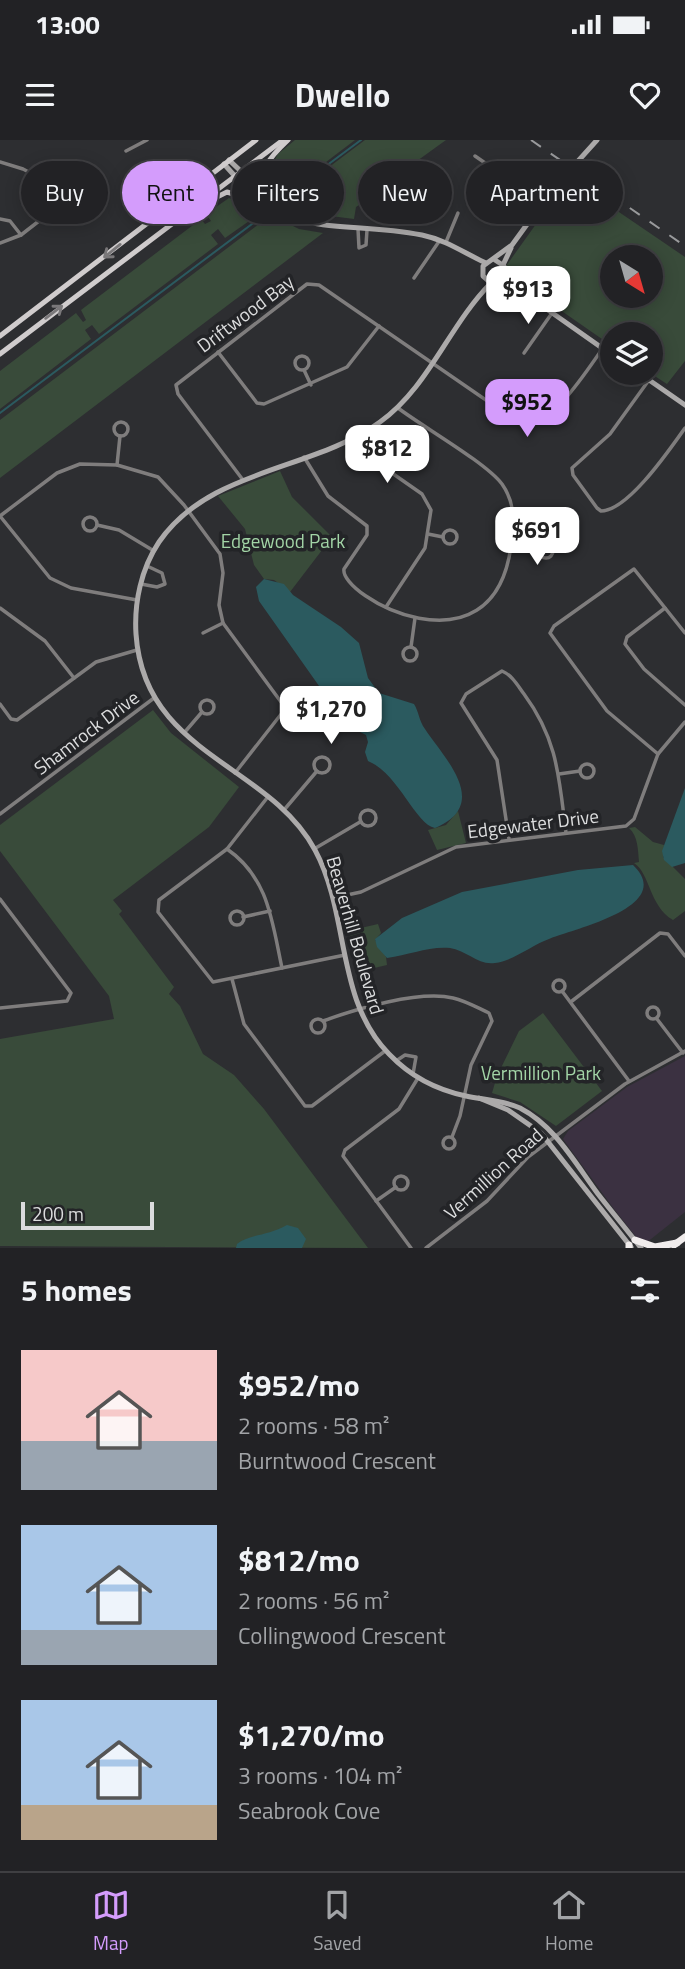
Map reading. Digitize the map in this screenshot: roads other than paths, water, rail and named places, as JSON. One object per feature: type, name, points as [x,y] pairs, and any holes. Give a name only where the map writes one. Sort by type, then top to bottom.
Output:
[{"type":"highway","points":[[631,1245],[674,1245],[685,1237]]},
{"type":"main road","points":[[0,337],[256,140]]},
{"type":"main road","points":[[257,161],[286,140]]},
{"type":"main road","points":[[269,161],[286,140]]},
{"type":"main road","points":[[0,354],[171,224]]},
{"type":"street","points":[[126,151],[147,140]]},
{"type":"street","points":[[578,161],[597,140]]},
{"type":"street","points":[[475,156],[482,161]]},
{"type":"street","points":[[0,162],[48,182],[66,195],[64,204],[22,235],[0,243]]},
{"type":"street","points":[[227,162],[232,168]]},
{"type":"street","points":[[414,278],[443,241],[458,213]]},
{"type":"street","points":[[0,219],[10,221],[22,235]]},
{"type":"street","points":[[314,224],[419,235],[443,241],[486,263]]},
{"type":"street","points":[[527,224],[512,245],[503,265],[504,274],[514,286],[600,346]]},
{"type":"street","points":[[358,229],[359,247],[366,245],[367,230]]},
{"type":"street","points":[[482,270],[486,263],[495,260],[512,245]]},
{"type":"street","points":[[469,255],[482,270],[484,278],[491,283],[499,281],[514,286]]},
{"type":"street","points":[[495,260],[503,265]]},
{"type":"street","points":[[499,281],[504,274]]},
{"type":"street","name":"Beaverhill Boulevard","points":[[477,298],[484,278]]},
{"type":"street","name":"Driftwood Bay","points":[[244,481],[176,389],[178,381],[313,283],[525,427],[533,425],[564,399],[600,352]]},
{"type":"street","name":"Beaverhill Boulevard","points":[[491,283],[477,298],[398,408],[356,436],[210,496],[188,511],[154,551],[147,566],[137,600],[137,650],[154,698],[184,733],[302,829],[314,849],[333,898],[359,1010],[385,1051],[416,1076],[464,1096],[499,1100],[521,1109],[555,1136],[631,1245]]},
{"type":"street","points":[[524,353],[552,313]]},
{"type":"street","points":[[218,351],[258,404],[311,385],[347,368],[379,326]]},
{"type":"street","points":[[304,369],[311,385]]},
{"type":"street","points":[[645,385],[610,434],[572,468],[573,475],[597,508],[601,511],[609,510],[634,490],[667,454],[685,428]]},
{"type":"street","points":[[656,385],[685,405]]},
{"type":"street","points":[[304,457],[321,488],[363,522],[368,531],[344,569],[343,577],[386,607],[415,618],[451,620],[482,606],[501,585],[507,571],[513,506],[500,482],[398,408]]},
{"type":"street","points":[[117,465],[120,436]]},
{"type":"street","points":[[356,436],[369,457],[427,498],[431,510],[423,553],[386,607]]},
{"type":"street","points":[[137,600],[71,588],[50,578],[0,516],[67,467],[90,463],[117,465],[158,477],[167,484],[216,549],[223,564],[218,601],[223,623],[284,706],[282,713],[235,774]]},
{"type":"street","points":[[97,525],[91,516],[83,523],[88,530],[97,525],[118,530],[154,551]]},
{"type":"street","points":[[428,534],[443,537]]},
{"type":"street","points":[[511,546],[539,550]]},
{"type":"street","points":[[141,584],[157,587],[165,584],[162,573],[147,566]]},
{"type":"street","points":[[658,754],[607,710],[550,633],[554,626],[632,569],[639,571],[685,633]]},
{"type":"street","points":[[0,608],[45,641],[75,678]]},
{"type":"street","points":[[666,608],[627,637],[625,644],[644,670],[685,705]]},
{"type":"street","points":[[411,647],[415,618]]},
{"type":"street","points":[[203,633],[223,623]]},
{"type":"street","points":[[0,704],[11,719],[18,720],[105,657],[137,650]]},
{"type":"street","points":[[509,840],[497,760],[462,707],[462,699],[466,694],[496,673],[507,672],[542,720],[553,745],[566,833]]},
{"type":"street","name":"Shamrock Drive","points":[[2,812],[154,698]]},
{"type":"street","points":[[184,733],[202,712],[203,701],[214,703],[213,712],[202,712]]},
{"type":"street","name":"Edgewater Drive","points":[[333,898],[361,892],[449,849],[630,824],[658,754],[685,722]]},
{"type":"street","points":[[283,811],[317,771],[328,771],[328,759],[320,757],[315,761],[317,771]]},
{"type":"street","points":[[559,774],[580,771]]},
{"type":"street","points":[[267,798],[227,849],[159,900],[156,908],[209,980],[219,982],[345,955]]},
{"type":"street","points":[[0,804],[2,812]]},
{"type":"street","points":[[370,810],[375,814],[372,825],[365,826],[360,822],[359,816],[363,811],[370,810]]},
{"type":"street","points":[[314,849],[360,822]]},
{"type":"street","points":[[227,849],[254,872],[270,911],[282,968]]},
{"type":"street","points":[[0,899],[71,993],[67,1001],[0,1008]]},
{"type":"street","points":[[243,917],[270,911]]},
{"type":"street","points":[[572,1001],[660,933],[668,934],[685,956]]},
{"type":"street","points":[[232,979],[244,1024],[305,1106],[317,1103],[385,1051]]},
{"type":"street","points":[[562,991],[629,1081]]},
{"type":"street","points":[[323,1021],[359,1010],[439,996],[464,1001],[489,1013],[492,1021],[471,1065],[452,1137]]},
{"type":"street","points":[[657,1019],[684,1052]]},
{"type":"street","name":"Vermillion Road","points":[[426,1248],[487,1201],[511,1172],[555,1136],[629,1081],[684,1052]]},
{"type":"street","name":"Beaverhill Boulevard","points":[[396,1061],[405,1055],[416,1057],[416,1076]]},
{"type":"street","points":[[411,1248],[345,1160],[344,1153],[399,1109],[416,1076]]},
{"type":"street","name":"Beaverhill Boulevard","points":[[479,1098],[518,1116],[549,1141],[631,1245],[641,1248]]},
{"type":"street","points":[[376,1201],[396,1187]]},
{"type":"water","points":[[264,579],[284,584],[293,595],[341,627],[359,643],[368,678],[379,693],[414,704],[423,726],[458,780],[462,794],[460,806],[452,818],[435,828],[428,825],[389,776],[368,761],[365,752],[368,742],[366,735],[352,728],[342,715],[335,717],[328,712],[324,693],[259,601],[256,587]]},
{"type":"water","points":[[685,788],[685,863],[672,867],[664,860],[662,851]]},
{"type":"water","points":[[633,865],[643,880],[642,893],[632,904],[616,914],[543,942],[502,962],[483,962],[450,948],[427,949],[387,958],[377,947],[375,939],[402,918],[462,892],[578,870]]},
{"type":"water","points":[[287,1225],[298,1228],[306,1239],[302,1248],[236,1248],[242,1241]]},
{"type":"waterway","points":[[333,161],[361,140]]},
{"type":"waterway","points":[[0,413],[252,224]]},
{"type":"railway","points":[[531,140],[685,246]]},
{"type":"park label","name":"Edgewood Park","points":[[283,540]]},
{"type":"park label","name":"Vermillion Park","points":[[541,1072]]}]
